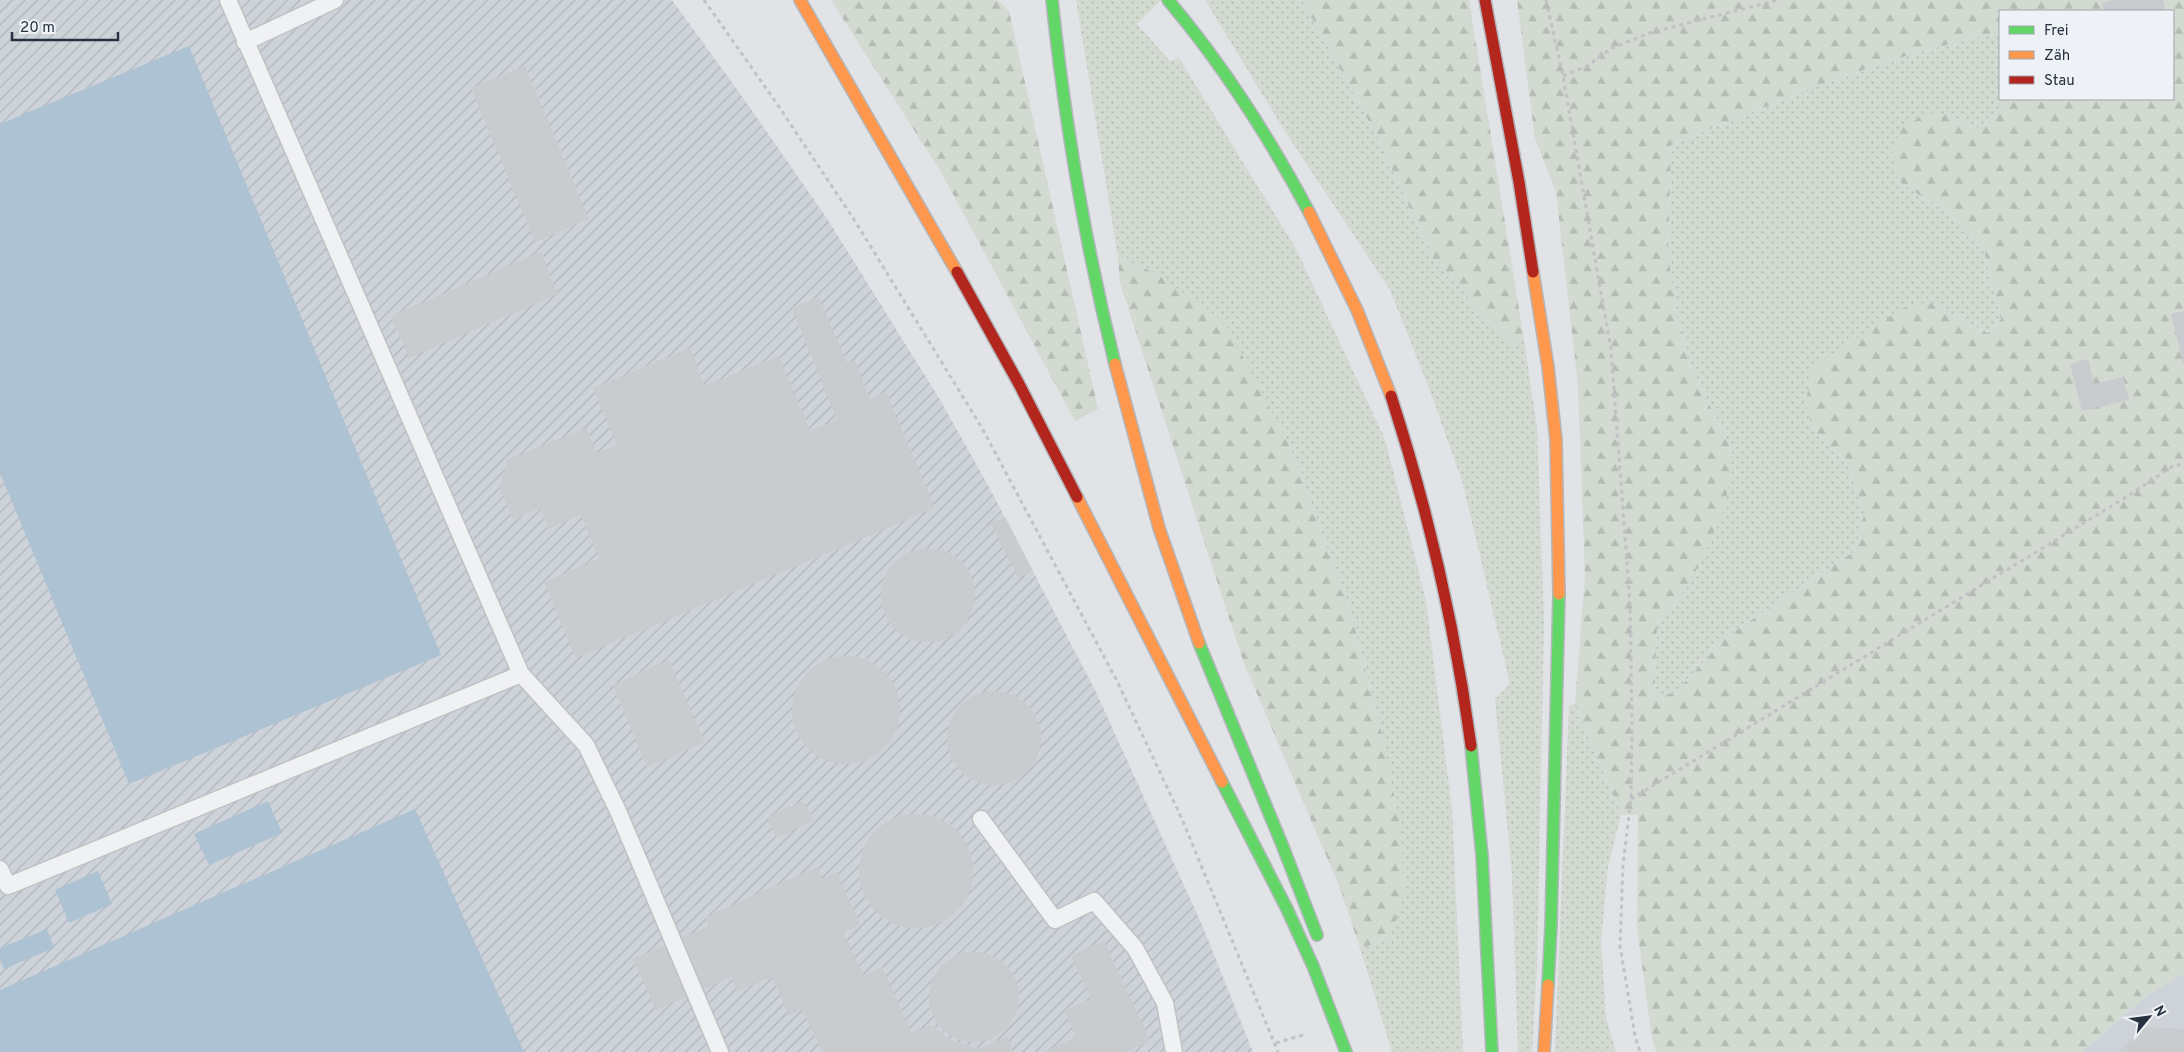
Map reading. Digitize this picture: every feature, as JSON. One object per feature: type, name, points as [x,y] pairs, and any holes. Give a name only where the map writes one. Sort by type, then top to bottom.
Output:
[{"type":"highway","points":[[800,0],[944,249],[1019,384],[1283,900],[1313,966],[1346,1052]]},
{"type":"highway","points":[[1052,0],[1072,156],[1095,279],[1124,402],[1153,511],[1177,584],[1203,652],[1297,878],[1322,950]]},
{"type":"highway","points":[[1485,0],[1520,182],[1548,367],[1556,440],[1558,589],[1551,926],[1544,1052]]},
{"type":"highway","points":[[1170,3],[1226,75],[1274,149],[1318,227],[1356,307],[1378,362],[1416,474],[1452,627],[1466,711],[1480,828],[1492,1052]]},
{"type":"highway","points":[[1341,1005],[1355,1052]]},
{"type":"lane","points":[[228,0],[521,674],[586,746],[618,812],[720,1052]]},
{"type":"lane","points":[[245,42],[336,0]]},
{"type":"lane","points":[[0,869],[4,888],[521,674]]},
{"type":"lane","points":[[981,819],[1055,920],[1094,901],[1135,948],[1165,1003],[1174,1052]]},
{"type":"path","points":[[704,0],[856,221],[982,428],[1121,690],[1182,819],[1276,1043],[1278,1052]]},
{"type":"path","points":[[1546,0],[1563,76],[1611,350],[1630,603],[1632,724],[1631,799],[1623,865],[1620,946],[1635,1036],[1640,1052]]},
{"type":"path","points":[[1563,76],[1587,66],[1612,48],[1649,33],[1778,0]]},
{"type":"path","points":[[1631,799],[2128,496],[2173,466],[2184,464]]},
{"type":"shaded area","points":[[0,0],[672,0],[828,220],[939,398],[989,487],[1095,690],[1203,927],[1253,1052],[0,1052]]},
{"type":"shaded area","points":[[2184,974],[2184,1052],[2082,1052],[2146,996]]},
{"type":"green space","points":[[831,0],[997,0],[1009,11],[1098,409],[1075,421],[941,172]]},
{"type":"green space","points":[[1076,0],[1161,0],[1137,24],[1170,61],[1179,58],[1295,247],[1385,439],[1426,601],[1452,809],[1463,1052],[1392,1052],[1360,948],[1390,939],[1384,742],[1350,610],[1289,444],[1157,274],[1118,257]]},
{"type":"green space","points":[[1205,0],[1302,0],[1377,136],[1436,265],[1462,286],[1479,317],[1495,326],[1514,345],[1524,340],[1537,428],[1544,621],[1537,968],[1532,1052],[1518,1052],[1512,874],[1495,699],[1510,684],[1463,484],[1432,396],[1390,290],[1286,133]]},
{"type":"green space","points":[[1302,0],[1469,0],[1524,340],[1514,345],[1495,326],[1479,317],[1462,286],[1436,265],[1377,136]]},
{"type":"green space","points":[[1517,0],[2184,0],[2184,974],[2146,996],[2082,1052],[1656,1052],[1652,1039],[1637,928],[1638,815],[1621,815],[1575,704],[1585,575],[1578,385],[1556,192],[1535,138]],"holes":[[[1999,10],[2174,10],[2174,100],[2002,100],[2000,107],[1978,128],[1947,115],[1929,112],[1902,128],[1892,151],[1898,181],[1956,219],[1984,251],[2001,319],[1988,333],[1929,302],[1903,308],[1812,367],[1806,402],[1812,428],[1848,465],[1864,514],[1855,551],[1726,637],[1676,692],[1654,698],[1657,625],[1690,583],[1725,509],[1732,451],[1689,362],[1678,321],[1668,255],[1671,145],[1792,96],[1874,66],[1916,53],[1999,33]]]},
{"type":"green space","points":[[1999,33],[1999,100],[2002,100],[2000,107],[1978,128],[1947,115],[1898,181],[1956,219],[1984,251],[2001,319],[1988,333],[1929,302],[1812,428],[1848,465],[1864,514],[1855,551],[1726,637],[1676,692],[1654,698],[1657,625],[1690,583],[1732,451],[1689,362],[1678,321],[1668,255],[1671,145],[1792,96],[1874,66],[1958,42]]},
{"type":"green space","points":[[1118,257],[1157,274],[1225,323],[1289,444],[1350,610],[1384,742],[1402,838],[1404,894],[1390,939],[1360,948],[1340,888],[1243,661],[1120,283]]},
{"type":"green space","points":[[1575,704],[1621,815],[1608,867],[1601,942],[1606,1018],[1616,1052],[1555,1052],[1569,706]]},
{"type":"water","points":[[189,46],[441,655],[129,784],[0,473],[0,124]]},
{"type":"water","points":[[268,801],[282,833],[209,865],[194,834]]},
{"type":"water","points":[[415,809],[524,1052],[0,1052],[0,990]]},
{"type":"water","points":[[98,871],[112,904],[69,923],[55,890]]},
{"type":"water","points":[[47,929],[54,948],[4,969],[0,958],[0,948]]},
{"type":"building","points":[[2114,0],[2163,0],[2165,10],[2104,10],[2102,3]]},
{"type":"building","points":[[525,66],[589,219],[535,242],[471,88]]},
{"type":"building","points":[[541,252],[558,294],[409,358],[391,316]]},
{"type":"building","points":[[819,297],[846,362],[855,361],[870,399],[886,392],[935,508],[576,658],[544,582],[599,559],[581,515],[549,529],[540,508],[513,520],[500,488],[507,460],[586,428],[597,453],[617,445],[593,388],[690,348],[705,386],[779,356],[810,431],[837,420],[792,308]]},
{"type":"building","points":[[2184,311],[2184,363],[2183,363],[2171,314]]},
{"type":"building","points":[[2088,359],[2094,384],[2123,377],[2129,400],[2082,411],[2070,364]]},
{"type":"building","points":[[1005,517],[1033,571],[1019,578],[991,524]]},
{"type":"building","points":[[928,548],[946,552],[961,562],[971,577],[975,595],[971,613],[961,628],[946,638],[928,642],[910,638],[895,628],[885,613],[881,595],[885,577],[895,562],[910,552]]},
{"type":"building","points":[[846,656],[867,660],[884,672],[896,689],[900,710],[896,731],[884,748],[867,760],[846,764],[825,760],[808,748],[796,731],[792,710],[796,689],[808,672],[825,660]]},
{"type":"building","points":[[669,660],[705,742],[647,767],[613,685]]},
{"type":"building","points":[[994,691],[1012,695],[1027,705],[1037,720],[1041,738],[1037,756],[1027,771],[1012,781],[994,785],[976,781],[961,771],[951,756],[947,738],[951,720],[961,705],[976,695]]},
{"type":"building","points":[[801,802],[806,804],[812,817],[811,821],[782,836],[776,837],[768,821],[770,816]]},
{"type":"building","points":[[916,814],[938,818],[948,823],[964,839],[969,849],[973,871],[969,893],[964,903],[948,919],[938,924],[916,928],[894,924],[884,919],[868,903],[863,893],[859,871],[863,849],[868,839],[884,823],[894,818]]},
{"type":"building","points":[[818,867],[822,879],[837,872],[860,925],[843,932],[864,976],[882,967],[912,1033],[931,1025],[950,1040],[977,1049],[1007,1036],[1014,1052],[822,1052],[802,1009],[789,1015],[772,977],[738,991],[731,977],[656,1010],[633,959],[709,926],[705,917]]},
{"type":"building","points":[[1104,941],[1150,1041],[1126,1052],[1043,1052],[1076,1037],[1064,1011],[1091,999],[1071,956]]},
{"type":"building","points":[[965,952],[983,952],[999,959],[1012,972],[1019,988],[1019,1006],[1012,1022],[999,1035],[983,1042],[965,1042],[949,1035],[936,1022],[929,1006],[929,988],[936,972],[949,959]]},
{"type":"building","points":[[2146,1027],[2184,1029],[2184,1052],[2118,1052]]},
{"type":"traffic: fast","points":[[1052,0],[1063,92],[1077,183],[1094,274],[1115,364]]},
{"type":"traffic: fast","points":[[1168,0],[1208,50],[1244,102],[1278,156],[1309,212]]},
{"type":"traffic: fast","points":[[1548,985],[1559,594]]},
{"type":"traffic: fast","points":[[1199,643],[1317,935]]},
{"type":"traffic: fast","points":[[1471,746],[1482,855],[1492,1052]]},
{"type":"traffic: fast","points":[[1222,782],[1287,909],[1313,966],[1346,1052]]},
{"type":"traffic: slow","points":[[800,0],[957,272]]},
{"type":"traffic: slow","points":[[1309,212],[1357,310],[1391,396]]},
{"type":"traffic: slow","points":[[1533,272],[1548,367],[1556,440],[1559,594]]},
{"type":"traffic: slow","points":[[1115,364],[1159,528],[1199,643]]},
{"type":"traffic: slow","points":[[1077,497],[1222,782]]},
{"type":"traffic: slow","points":[[1544,1052],[1548,985]]},
{"type":"traffic: jam","points":[[1485,0],[1519,182],[1533,272]]},
{"type":"traffic: jam","points":[[957,272],[1019,384],[1077,497]]},
{"type":"traffic: jam","points":[[1391,396],[1417,482],[1439,569],[1457,657],[1471,746]]}]
